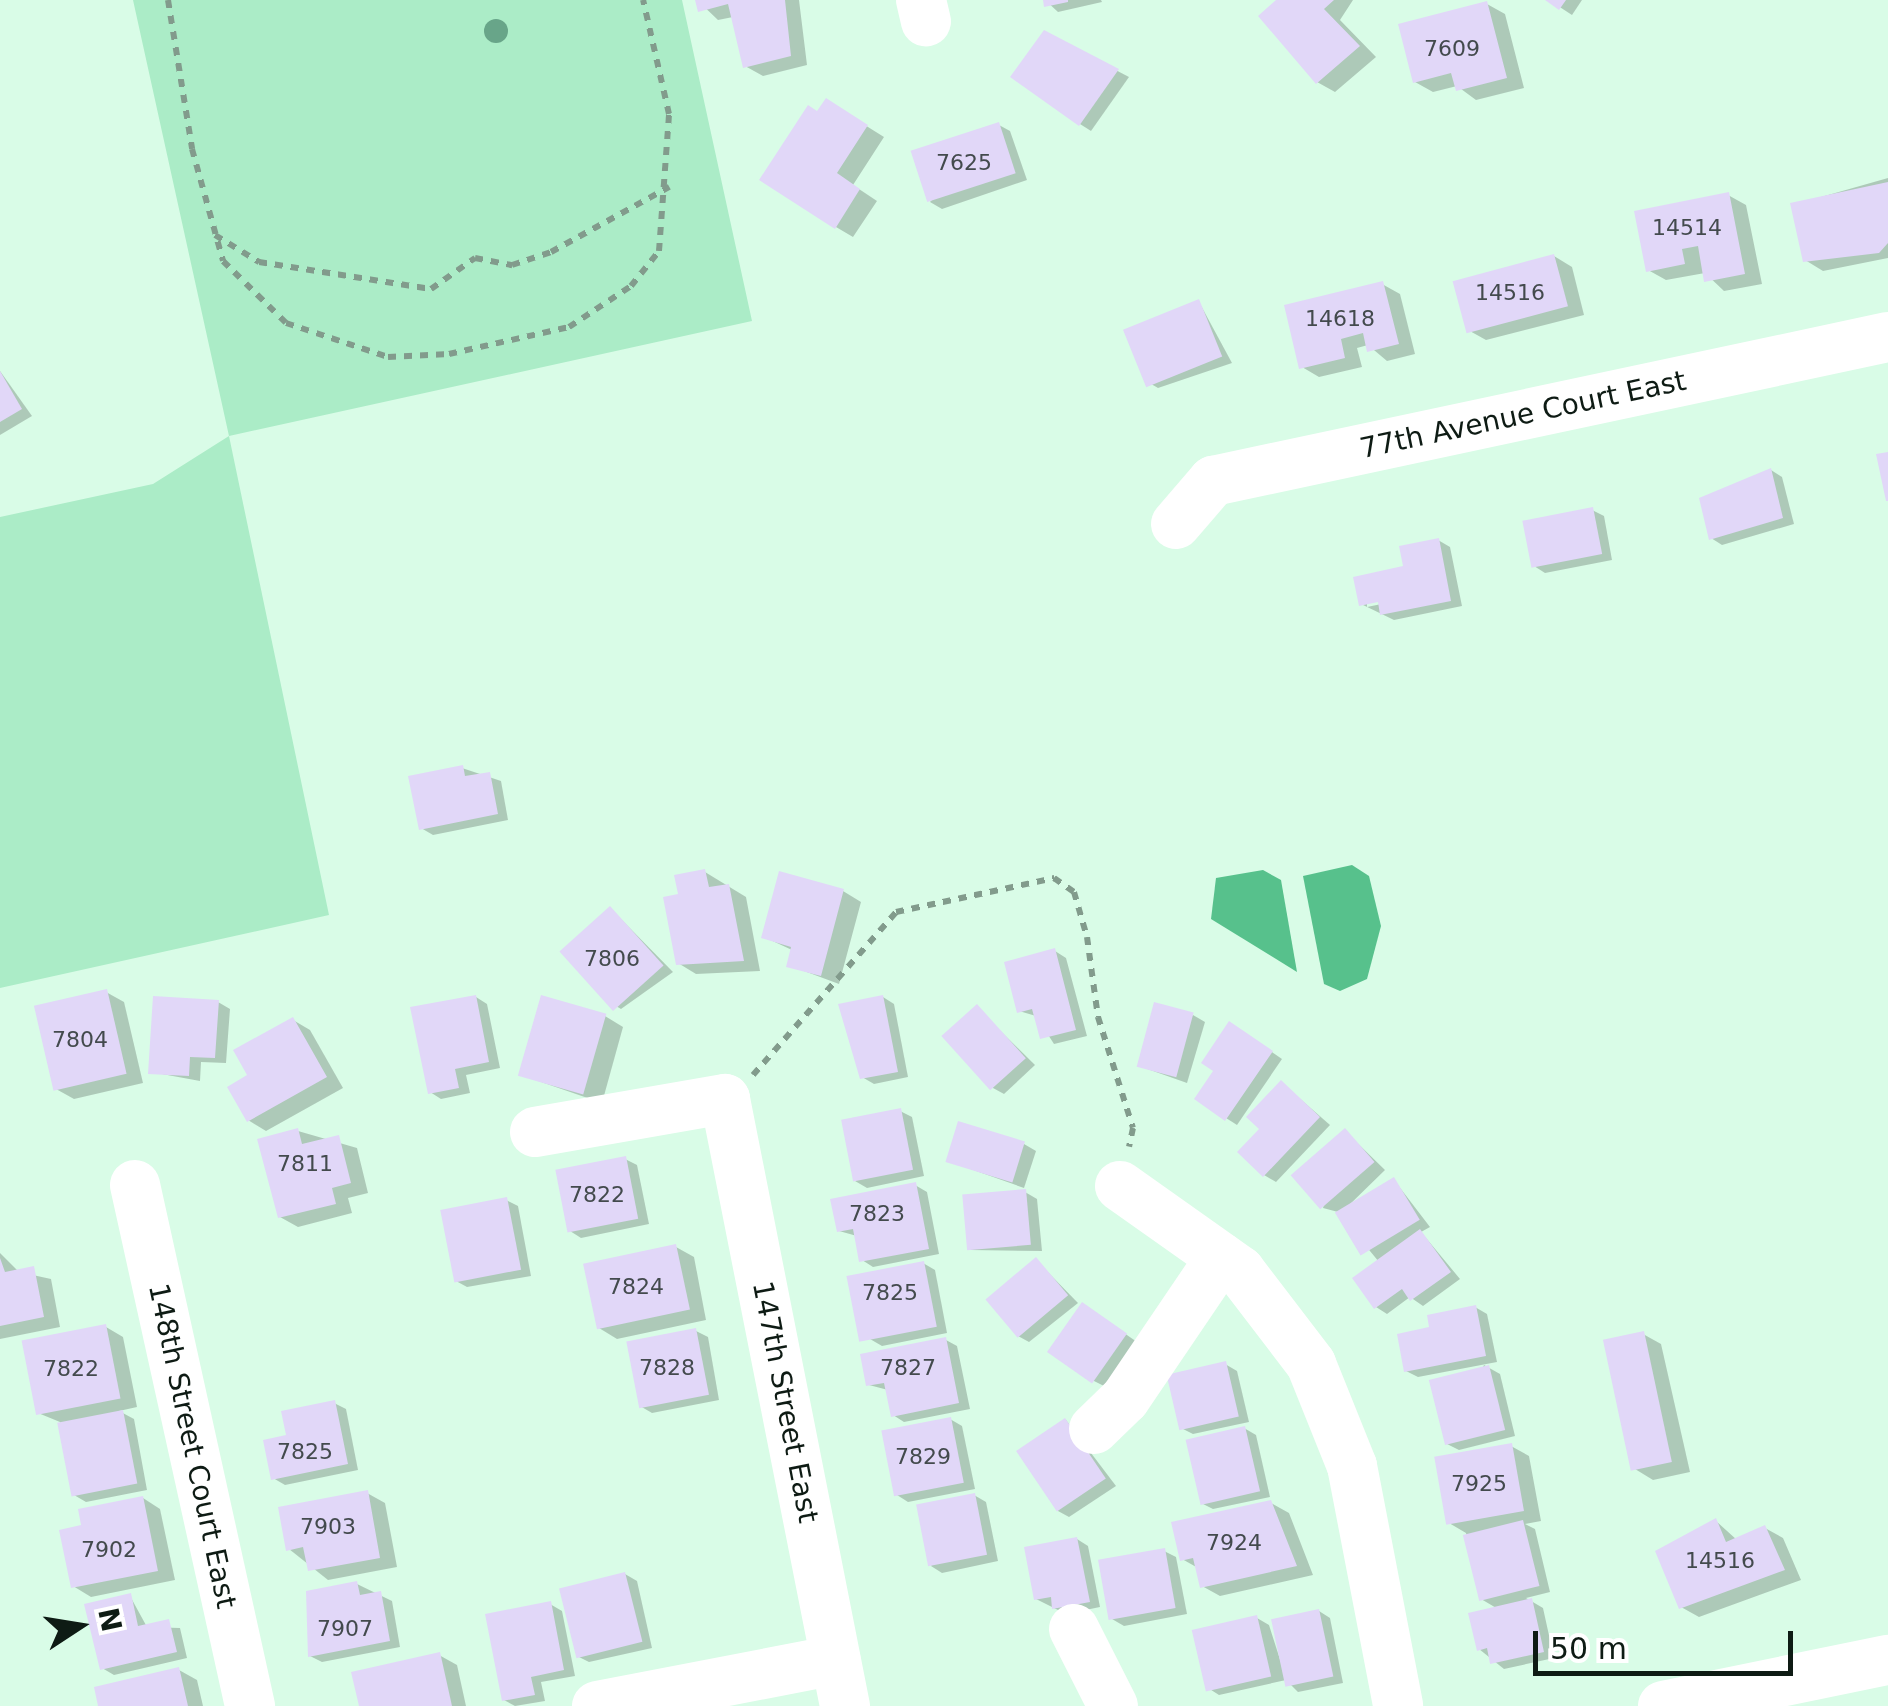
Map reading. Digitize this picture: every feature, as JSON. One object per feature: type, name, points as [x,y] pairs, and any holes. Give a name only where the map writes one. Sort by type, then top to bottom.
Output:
[{"type":"street","name":"77th Avenue Court East","points":[[1176,524],[1213,480],[1888,337]]},
{"type":"street","points":[[535,1132],[725,1099]]},
{"type":"street","name":"147th Street East","points":[[725,1099],[841,1683]]},
{"type":"street","name":"148th Street Court East","points":[[135,1185],[250,1706]]},
{"type":"street","points":[[1120,1186],[1221,1257],[1280,1318],[1335,1413],[1398,1706]]},
{"type":"street","points":[[1094,1429],[1125,1399],[1221,1257]]},
{"type":"street","points":[[1074,1629],[1113,1706]]},
{"type":"street","points":[[1664,1706],[1888,1660]]},
{"type":"street","points":[[596,1706],[841,1683]]},
{"type":"path","points":[[168,0],[214,234],[237,280],[286,323],[388,357],[449,354],[597,313],[660,252],[670,186],[668,114],[643,0]]},
{"type":"path","points":[[214,234],[258,262],[431,289],[475,258],[512,265],[551,252],[670,186]]},
{"type":"path","points":[[725,1099],[784,1048],[896,912],[1054,878],[1074,892],[1133,1128],[1120,1186]]},
{"type":"shaded area","points":[[133,0],[682,0],[752,321],[229,436]]},
{"type":"shaded area","points":[[229,436],[329,915],[0,988],[0,517],[153,484]]},
{"type":"shaded area","points":[[1352,865],[1369,876],[1381,926],[1367,979],[1340,991],[1324,984],[1303,876]]},
{"type":"shaded area","points":[[1263,870],[1281,880],[1297,972],[1211,919],[1216,878]]},
{"type":"building","points":[[695,0],[785,0],[791,56],[743,68],[728,4],[698,12]]},
{"type":"building","points":[[1043,0],[1068,0],[1068,2],[1044,7]]},
{"type":"building","points":[[1276,0],[1334,0],[1324,9],[1360,46],[1316,84],[1258,16]]},
{"type":"building","points":[[1545,0],[1566,0],[1559,10]]},
{"type":"building","points":[[1487,1],[1507,78],[1456,91],[1451,73],[1413,83],[1398,24]]},
{"type":"building","points":[[1044,30],[1119,69],[1079,126],[1010,77]]},
{"type":"building","points":[[826,98],[868,125],[837,173],[860,189],[835,229],[759,180],[808,105],[817,111]]},
{"type":"building","points":[[999,122],[1016,173],[927,202],[911,151]]},
{"type":"building","points":[[1888,182],[1888,243],[1879,253],[1803,262],[1790,203]]},
{"type":"building","points":[[1729,192],[1745,274],[1704,282],[1698,246],[1682,249],[1685,264],[1646,272],[1634,211]]},
{"type":"building","points":[[1554,254],[1568,306],[1467,333],[1453,281]]},
{"type":"building","points":[[1383,281],[1399,344],[1367,352],[1363,333],[1341,339],[1345,358],[1299,369],[1284,305]]},
{"type":"building","points":[[1199,299],[1222,356],[1146,387],[1123,330]]},
{"type":"building","points":[[0,371],[22,409],[0,422]]},
{"type":"building","points":[[1888,452],[1888,501],[1886,501],[1876,454]]},
{"type":"building","points":[[1771,468],[1783,518],[1709,540],[1699,498]]},
{"type":"building","points":[[1593,507],[1602,554],[1531,568],[1522,521]]},
{"type":"building","points":[[1439,538],[1451,601],[1380,615],[1378,602],[1359,606],[1353,577],[1403,566],[1399,546]]},
{"type":"building","points":[[463,765],[465,776],[490,772],[498,814],[419,830],[408,776]]},
{"type":"building","points":[[705,869],[709,887],[729,884],[744,961],[676,965],[663,897],[678,894],[674,875]]},
{"type":"building","points":[[779,871],[844,889],[821,976],[786,967],[791,947],[761,938]]},
{"type":"building","points":[[610,906],[664,965],[613,1011],[559,952]]},
{"type":"building","points":[[1055,948],[1076,1030],[1040,1039],[1032,1009],[1017,1013],[1004,962]]},
{"type":"building","points":[[107,989],[127,1074],[53,1091],[34,1006]]},
{"type":"building","points":[[476,995],[489,1062],[455,1069],[459,1088],[428,1094],[410,1007]]},
{"type":"building","points":[[541,995],[606,1014],[583,1094],[518,1076]]},
{"type":"building","points":[[883,995],[898,1072],[860,1079],[838,1004]]},
{"type":"building","points":[[153,996],[219,1000],[215,1058],[190,1057],[189,1076],[148,1074]]},
{"type":"building","points":[[1154,1002],[1194,1013],[1176,1077],[1137,1067]]},
{"type":"building","points":[[977,1004],[1026,1058],[990,1090],[941,1036]]},
{"type":"building","points":[[293,1017],[327,1077],[247,1122],[227,1087],[247,1075],[233,1050]]},
{"type":"building","points":[[1229,1021],[1273,1051],[1225,1121],[1194,1099],[1213,1071],[1201,1063]]},
{"type":"building","points":[[1281,1080],[1320,1117],[1263,1177],[1237,1152],[1259,1129],[1246,1117]]},
{"type":"building","points":[[901,1108],[913,1170],[853,1181],[841,1120]]},
{"type":"building","points":[[958,1121],[1025,1141],[1012,1183],[945,1162]]},
{"type":"building","points":[[298,1128],[302,1144],[339,1135],[351,1183],[332,1188],[336,1204],[278,1218],[257,1139]]},
{"type":"building","points":[[1345,1128],[1375,1162],[1320,1209],[1291,1175]]},
{"type":"building","points":[[626,1156],[638,1219],[568,1233],[555,1170]]},
{"type":"building","points":[[1394,1177],[1420,1220],[1361,1255],[1335,1213]]},
{"type":"building","points":[[916,1182],[929,1249],[859,1262],[853,1229],[837,1232],[830,1199]]},
{"type":"building","points":[[1026,1189],[1031,1245],[967,1250],[962,1195]]},
{"type":"building","points":[[507,1197],[521,1270],[454,1283],[440,1210]]},
{"type":"building","points":[[1420,1229],[1451,1272],[1410,1301],[1402,1289],[1374,1309],[1352,1278]]},
{"type":"building","points":[[676,1244],[690,1310],[597,1329],[583,1264]]},
{"type":"building","points":[[1036,1257],[1068,1295],[1018,1338],[985,1299]]},
{"type":"building","points":[[0,1258],[5,1272],[34,1266],[44,1317],[0,1326]]},
{"type":"building","points":[[924,1261],[937,1327],[859,1342],[846,1276]]},
{"type":"building","points":[[1082,1302],[1127,1334],[1092,1384],[1047,1352]]},
{"type":"building","points":[[1476,1305],[1486,1356],[1404,1372],[1397,1334],[1429,1327],[1427,1315]]},
{"type":"building","points":[[106,1324],[121,1399],[36,1415],[22,1340]]},
{"type":"building","points":[[696,1328],[709,1395],[639,1408],[626,1342]]},
{"type":"building","points":[[1644,1331],[1672,1462],[1631,1471],[1603,1340]]},
{"type":"building","points":[[946,1337],[959,1403],[891,1417],[884,1383],[866,1386],[860,1354]]},
{"type":"building","points":[[1226,1361],[1239,1417],[1179,1430],[1167,1375]]},
{"type":"building","points":[[1489,1365],[1505,1430],[1445,1445],[1429,1380]]},
{"type":"building","points":[[335,1400],[348,1464],[271,1480],[263,1440],[286,1435],[281,1411]]},
{"type":"building","points":[[123,1410],[137,1484],[72,1496],[57,1423]]},
{"type":"building","points":[[951,1417],[964,1483],[894,1496],[881,1431]]},
{"type":"building","points":[[1065,1418],[1106,1479],[1057,1512],[1016,1451]]},
{"type":"building","points":[[1245,1426],[1260,1491],[1201,1505],[1186,1440]]},
{"type":"building","points":[[1512,1443],[1524,1511],[1446,1525],[1434,1457]]},
{"type":"building","points":[[368,1490],[380,1558],[308,1571],[303,1547],[286,1551],[278,1507]]},
{"type":"building","points":[[975,1493],[987,1555],[928,1566],[916,1504]]},
{"type":"building","points":[[143,1496],[158,1571],[71,1588],[59,1530],[81,1525],[78,1509]]},
{"type":"building","points":[[1271,1500],[1297,1566],[1200,1588],[1193,1558],[1180,1561],[1171,1522]]},
{"type":"building","points":[[1716,1518],[1726,1542],[1765,1525],[1785,1570],[1679,1609],[1655,1551]]},
{"type":"building","points":[[1523,1520],[1539,1586],[1479,1601],[1463,1535]]},
{"type":"building","points":[[1077,1537],[1090,1602],[1052,1609],[1051,1597],[1034,1600],[1024,1547]]},
{"type":"building","points":[[1165,1548],[1176,1608],[1109,1620],[1098,1560]]},
{"type":"building","points":[[625,1572],[642,1642],[576,1658],[559,1588]]},
{"type":"building","points":[[357,1581],[360,1595],[381,1591],[390,1641],[308,1657],[306,1591]]},
{"type":"building","points":[[131,1593],[138,1626],[169,1619],[177,1652],[100,1670],[84,1604]]},
{"type":"building","points":[[1532,1598],[1544,1652],[1490,1664],[1487,1648],[1477,1651],[1468,1613]]},
{"type":"building","points":[[551,1601],[564,1670],[531,1677],[535,1695],[502,1701],[485,1614]]},
{"type":"building","points":[[1319,1609],[1333,1676],[1285,1687],[1271,1619]]},
{"type":"building","points":[[1257,1615],[1271,1676],[1206,1691],[1192,1630]]},
{"type":"building","points":[[440,1652],[452,1706],[359,1706],[351,1672]]},
{"type":"building","points":[[179,1667],[188,1706],[98,1706],[94,1687]]}]
